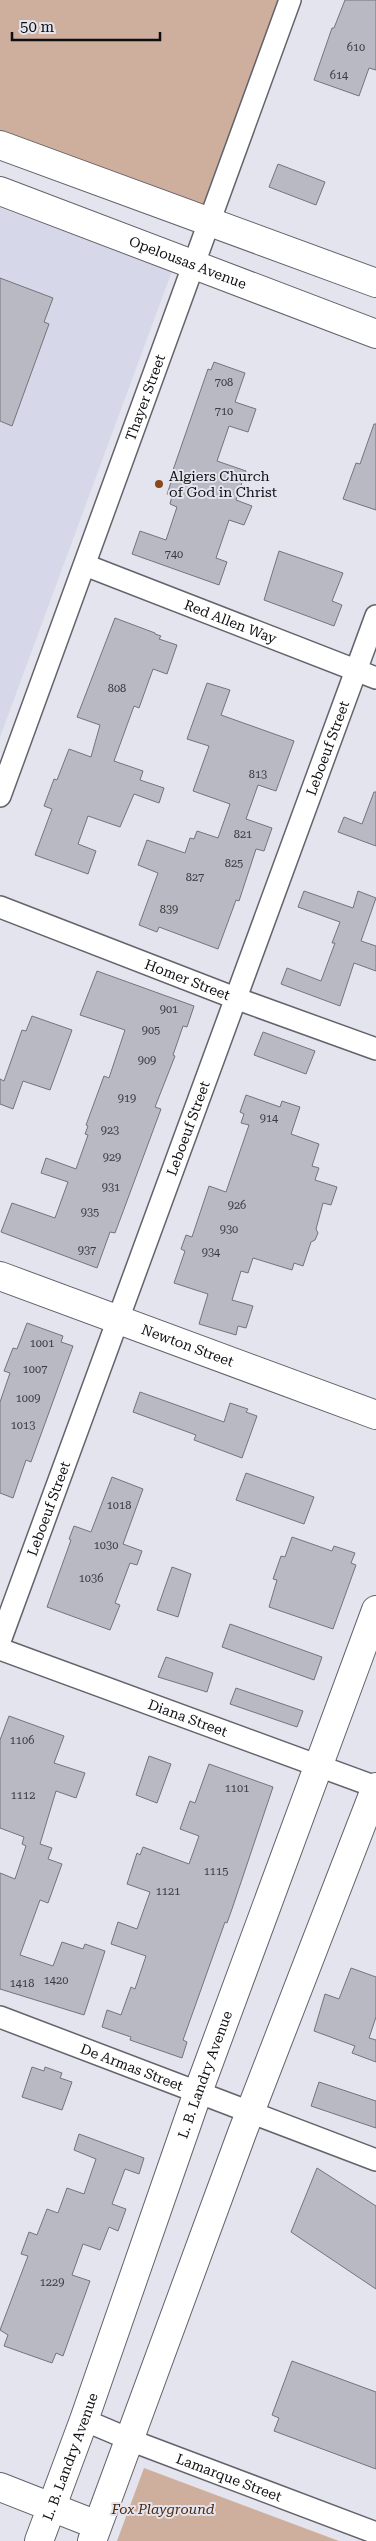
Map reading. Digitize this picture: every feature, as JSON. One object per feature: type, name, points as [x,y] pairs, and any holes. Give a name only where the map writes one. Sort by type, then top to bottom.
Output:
[{"type":"street","name":"Thayer Street","points":[[0,796],[290,0]]},
{"type":"street","points":[[0,145],[376,283]]},
{"type":"street","name":"Opelousas Avenue","points":[[0,191],[376,334]]},
{"type":"street","name":"Red Allen Way","points":[[84,565],[376,678]]},
{"type":"street","name":"Leboeuf Street","points":[[0,1641],[116,1319],[376,616]]},
{"type":"street","name":"Homer Street","points":[[0,907],[235,998],[376,1049]]},
{"type":"street","name":"Newton Street","points":[[0,1276],[376,1415]]},
{"type":"street","name":"L. B. Landry Avenue","points":[[39,2541],[84,2420],[198,2092],[317,1765],[376,1610]]},
{"type":"street","name":"Diana Street","points":[[0,1649],[376,1787]]},
{"type":"street","points":[[0,2487],[51,2507],[94,2533],[250,2112],[376,1787]]},
{"type":"street","name":"De Armas Street","points":[[0,2017],[376,2160]]},
{"type":"street","name":"Lamarque Street","points":[[84,2420],[376,2533]]},
{"type":"shaded area","points":[[0,208],[172,271],[0,737]]},
{"type":"green space","points":[[0,0],[291,0],[210,221],[0,145]]},
{"type":"green space","name":"Fox Playground","points":[[144,2468],[339,2541],[117,2541]]},
{"type":"building","points":[[345,0],[376,0],[376,70],[369,68],[359,96],[314,80],[332,28],[334,28]]},
{"type":"building","points":[[278,164],[325,182],[316,205],[269,187]]},
{"type":"building","points":[[0,278],[53,298],[44,322],[49,324],[12,426],[0,421]]},
{"type":"building","points":[[214,362],[245,373],[235,402],[256,409],[248,432],[229,426],[217,461],[246,471],[236,500],[252,506],[244,525],[229,520],[216,558],[227,562],[219,585],[132,554],[140,531],[166,540],[177,507],[170,504],[172,496],[167,494],[174,474],[172,473],[208,369],[211,370]]},
{"type":"building","points":[[374,424],[376,424],[376,510],[343,499],[356,463],[360,464]]},
{"type":"building","points":[[279,551],[343,573],[332,601],[342,605],[334,626],[264,600]]},
{"type":"building","points":[[115,618],[155,633],[161,636],[159,639],[177,645],[167,674],[153,669],[139,708],[134,706],[114,761],[143,771],[140,780],[164,788],[159,803],[134,794],[120,827],[88,816],[78,844],[96,851],[88,874],[35,855],[52,809],[44,806],[54,779],[57,780],[69,749],[91,757],[100,725],[77,717]]},
{"type":"building","points":[[207,683],[230,690],[221,715],[294,741],[276,791],[258,785],[246,819],[272,828],[264,851],[256,849],[239,901],[236,900],[218,949],[159,927],[157,932],[139,925],[158,873],[138,865],[147,840],[185,853],[190,838],[194,839],[197,831],[218,838],[230,804],[193,791],[209,746],[187,739]]},
{"type":"building","points":[[374,792],[376,792],[376,846],[338,832],[344,817],[362,824]]},
{"type":"building","points":[[304,891],[353,908],[358,891],[376,898],[361,941],[376,946],[376,971],[354,963],[340,1006],[281,984],[287,968],[321,981],[335,943],[332,943],[340,922],[298,907]]},
{"type":"building","points":[[97,971],[194,1006],[187,1027],[183,1026],[173,1055],[175,1056],[155,1107],[161,1109],[124,1209],[115,1233],[110,1232],[97,1268],[1,1232],[12,1203],[55,1218],[68,1182],[41,1173],[46,1158],[76,1169],[88,1135],[85,1134],[88,1126],[86,1125],[104,1076],[109,1078],[125,1030],[80,1015]]},
{"type":"building","points":[[32,1016],[72,1030],[50,1090],[23,1081],[13,1109],[0,1104],[0,1079],[4,1081],[22,1030],[26,1031]]},
{"type":"building","points":[[263,1032],[315,1051],[306,1074],[254,1055]]},
{"type":"building","points":[[246,1095],[280,1107],[282,1101],[300,1107],[291,1134],[319,1144],[312,1166],[319,1168],[315,1180],[337,1187],[331,1205],[323,1203],[316,1229],[318,1233],[315,1240],[311,1242],[303,1266],[294,1263],[292,1270],[253,1258],[248,1273],[241,1271],[232,1300],[253,1306],[246,1328],[238,1326],[236,1335],[199,1324],[208,1294],[174,1283],[185,1251],[181,1249],[186,1235],[192,1237],[209,1186],[226,1192],[249,1125],[241,1123],[244,1114],[240,1112]]},
{"type":"building","points":[[27,1323],[63,1336],[61,1342],[73,1346],[31,1462],[26,1460],[13,1498],[0,1493],[0,1402],[10,1373],[4,1371],[13,1348],[17,1349]]},
{"type":"building","points":[[140,1392],[224,1422],[230,1403],[248,1409],[246,1412],[257,1416],[242,1458],[194,1440],[196,1435],[133,1412]]},
{"type":"building","points":[[246,1473],[314,1497],[304,1524],[236,1500]]},
{"type":"building","points":[[112,1477],[143,1489],[123,1544],[142,1551],[137,1565],[130,1563],[115,1603],[120,1605],[110,1630],[47,1607],[71,1540],[69,1539],[74,1526],[91,1532]]},
{"type":"building","points":[[292,1537],[332,1551],[334,1546],[355,1553],[351,1563],[356,1565],[333,1629],[269,1607],[277,1580],[273,1579],[281,1556],[285,1557]]},
{"type":"building","points":[[172,1567],[191,1574],[178,1617],[157,1610]]},
{"type":"building","points":[[230,1624],[322,1657],[314,1680],[222,1647]]},
{"type":"building","points":[[166,1657],[213,1673],[207,1692],[158,1677]]},
{"type":"building","points":[[236,1688],[303,1711],[297,1727],[230,1704]]},
{"type":"building","points":[[9,1716],[64,1736],[54,1763],[85,1773],[76,1798],[56,1791],[40,1844],[52,1848],[48,1859],[62,1864],[48,1903],[40,1900],[20,1955],[53,1966],[62,1942],[83,1949],[85,1944],[105,1951],[84,2015],[0,1989],[0,1873],[15,1879],[26,1846],[22,1844],[24,1837],[0,1828],[0,1740]]},
{"type":"building","points":[[149,1756],[171,1764],[157,1803],[136,1795]]},
{"type":"building","points":[[209,1764],[273,1787],[232,1909],[227,1923],[225,1922],[183,2040],[187,2042],[182,2058],[130,2040],[131,2037],[102,2027],[107,2010],[121,2015],[131,1987],[135,1989],[146,1956],[111,1944],[118,1922],[137,1929],[150,1892],[127,1884],[137,1853],[140,1855],[143,1847],[189,1864],[199,1836],[180,1829],[190,1801],[195,1803]]},
{"type":"building","points":[[351,1968],[376,1977],[376,2017],[369,2038],[376,2040],[376,2062],[352,2053],[355,2046],[314,2031],[325,1994],[339,1999]]},
{"type":"building","points":[[32,2067],[44,2071],[45,2067],[62,2073],[60,2078],[72,2082],[62,2110],[22,2097]]},
{"type":"building","points":[[319,2082],[376,2101],[376,2128],[311,2106]]},
{"type":"building","points":[[79,2134],[144,2158],[139,2174],[125,2169],[112,2204],[126,2209],[118,2231],[109,2227],[100,2250],[83,2244],[72,2275],[90,2281],[63,2356],[56,2353],[52,2363],[4,2346],[8,2335],[0,2330],[28,2256],[21,2254],[29,2232],[37,2235],[47,2209],[58,2213],[67,2188],[84,2194],[96,2159],[74,2150]]},
{"type":"building","points":[[317,2168],[376,2206],[376,2289],[291,2232]]},
{"type":"building","points":[[292,2361],[376,2392],[376,2469],[274,2431],[279,2418],[272,2415]]},
{"type":"place","name":"Algiers Church of God in Christ","points":[[159,484]]}]
